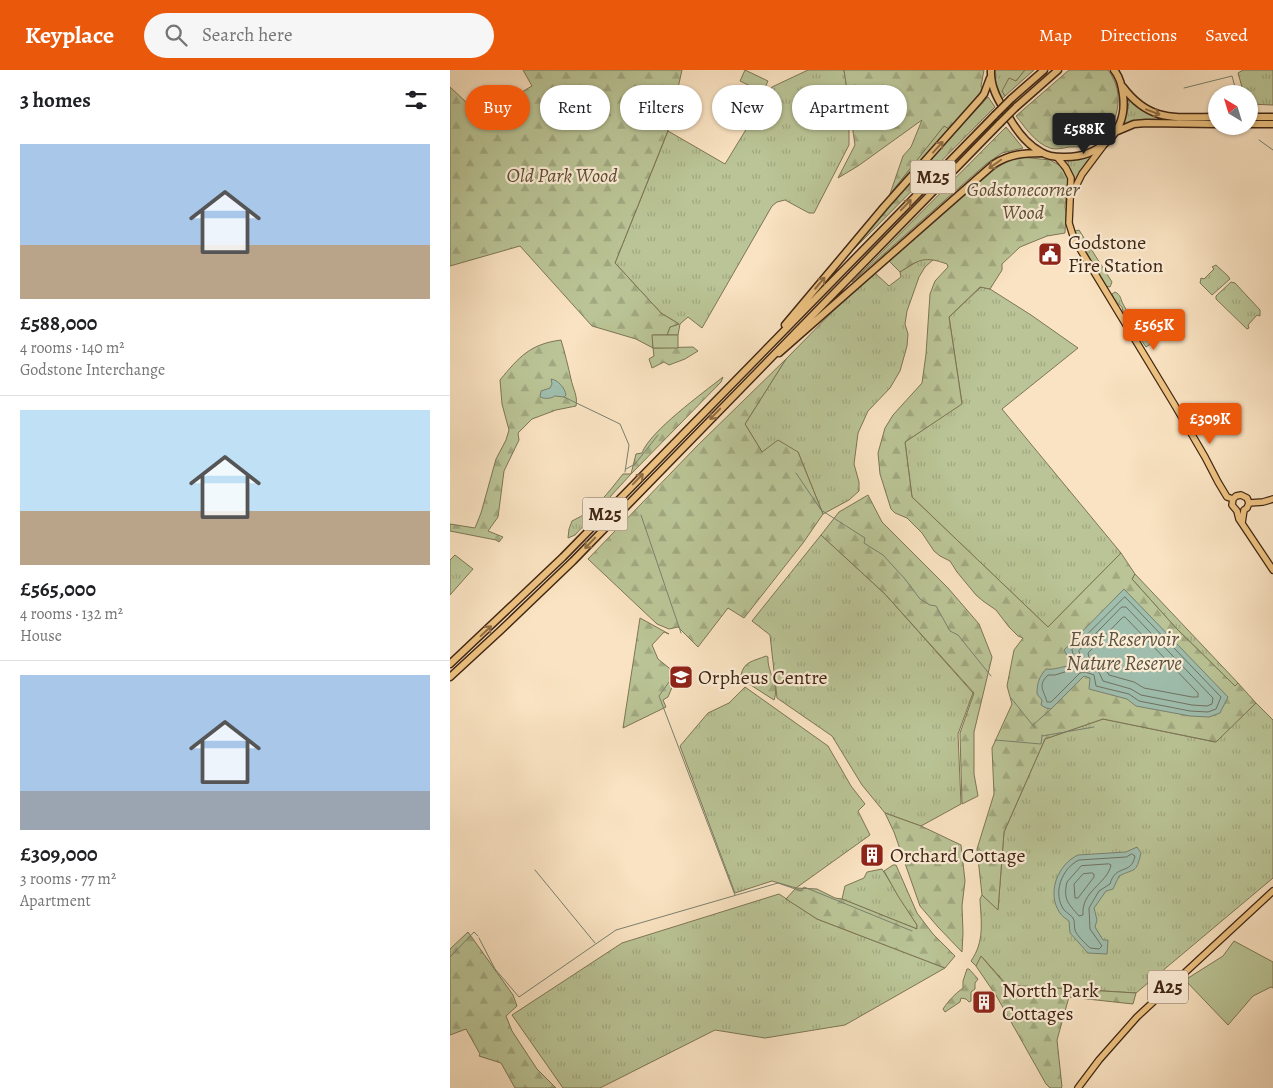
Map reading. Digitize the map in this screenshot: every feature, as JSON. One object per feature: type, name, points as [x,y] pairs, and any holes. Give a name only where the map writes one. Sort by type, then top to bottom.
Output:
[{"type":"highway","points":[[990,70],[990,78],[996,96],[1014,125],[1042,153],[1057,157],[1084,156],[1103,146],[1115,132],[1123,110],[1122,86],[1116,71]]},
{"type":"highway","name":"M25","points":[[450,664],[563,557],[995,115],[1044,70]]},
{"type":"highway","name":"M25","points":[[450,677],[573,561],[1000,123],[1058,70]]},
{"type":"highway","name":"M25","points":[[755,360],[884,207],[980,100],[990,78]]},
{"type":"highway","points":[[1122,86],[1141,106],[1154,113],[1174,117],[1208,117]]},
{"type":"highway","points":[[1258,117],[1273,117]]},
{"type":"highway","points":[[1115,132],[1134,124],[1208,124]]},
{"type":"highway","points":[[1258,124],[1273,124]]},
{"type":"highway","name":"M25","points":[[749,379],[994,164],[1010,155],[1042,153]]},
{"type":"main road","points":[[1070,198],[1082,174],[1103,146]]},
{"type":"main road","points":[[1057,157],[1069,173],[1069,223],[1078,248],[1174,404],[1218,482],[1227,496],[1233,499]]},
{"type":"main road","points":[[1233,499],[1238,495],[1243,495],[1249,502]]},
{"type":"main road","points":[[1233,499],[1233,507],[1237,511],[1242,523],[1273,570]]},
{"type":"main road","points":[[1249,502],[1263,502],[1273,499]]},
{"type":"main road","points":[[1242,523],[1244,510],[1249,502]]},
{"type":"main road","points":[[1237,511],[1244,510]]},
{"type":"main road","name":"A25","points":[[1078,1088],[1099,1060],[1137,1017],[1273,891]]},
{"type":"green space","name":"Old Park Wood","points":[[523,70],[682,70],[679,85],[620,85],[620,130],[668,130],[615,263],[661,313],[679,324],[670,327],[667,335],[653,335],[653,348],[636,339],[592,326],[520,246],[450,266],[450,87],[465,101],[465,130],[530,130],[530,87],[532,86]]},
{"type":"green space","points":[[745,70],[768,81],[766,85],[748,85],[740,81]]},
{"type":"green space","points":[[808,70],[844,70],[846,85],[792,85],[792,130],[849,130],[849,145],[814,213],[809,213],[785,200],[777,202],[772,206],[702,328],[688,317],[680,324],[678,335],[667,335],[670,327],[679,324],[661,313],[615,263],[668,131],[725,164],[746,130],[782,130],[782,85],[776,85]]},
{"type":"green space","points":[[844,70],[984,70],[981,86],[983,90],[949,129],[944,126],[890,194],[903,156],[911,147],[922,120],[838,178],[855,145],[853,130],[907,130],[907,85],[846,85]]},
{"type":"green space","points":[[995,70],[1025,70],[1016,81],[1002,91],[1005,96],[1002,99],[995,80]]},
{"type":"green space","points":[[1025,70],[1034,70],[1005,96],[1002,91],[1009,78],[1016,81]]},
{"type":"green space","points":[[1069,70],[1108,70],[1114,79],[1117,89],[1117,109],[1110,127],[1096,142],[1090,145],[1052,149],[1035,139],[1016,116]]},
{"type":"green space","points":[[1243,70],[1273,70],[1273,105],[1258,104],[1258,85],[1241,85],[1238,73]]},
{"type":"green space","points":[[1126,95],[1143,110],[1165,118],[1165,121],[1133,121],[1121,127],[1128,109],[1129,102]]},
{"type":"green space","points":[[988,97],[995,107],[852,251],[929,161]]},
{"type":"green space","points":[[944,125],[949,129],[890,194]]},
{"type":"green space","points":[[1006,127],[1023,148],[1002,153],[986,164],[852,282]]},
{"type":"green space","points":[[1098,152],[1087,161],[1076,181],[1074,180],[1068,160],[1086,157]]},
{"type":"green space","name":"Godstonecorner Wood","points":[[1021,157],[1050,160],[1061,166],[1068,179],[1065,233],[1047,236],[1020,247],[1002,264],[1002,270],[990,289],[980,287],[949,317],[962,404],[905,442],[912,497],[1048,627],[1121,553],[1135,574],[1132,579],[1176,628],[1235,686],[1238,683],[1256,703],[1216,742],[1103,719],[1045,739],[1004,832],[998,910],[982,895],[977,849],[994,794],[992,748],[1012,704],[1007,686],[1014,650],[1023,638],[1018,636],[1009,627],[996,610],[976,595],[950,561],[934,551],[922,533],[907,518],[895,513],[891,509],[880,474],[878,453],[885,428],[893,415],[922,383],[930,294],[935,281],[948,267],[947,264],[933,260],[922,260],[900,272],[889,261],[988,173],[1008,161]]},
{"type":"green space","points":[[1079,230],[1112,282],[1110,287],[1105,286],[1075,231]]},
{"type":"green space","points":[[923,258],[934,259],[925,267],[919,277],[907,311],[905,324],[908,334],[907,346],[900,371],[890,388],[868,411],[858,433],[854,464],[859,482],[859,491],[849,500],[823,514],[798,452],[762,452],[745,424],[786,359],[841,303],[875,273],[889,286],[901,277],[900,272]]},
{"type":"green space","points":[[1216,265],[1230,279],[1212,295],[1200,283],[1201,278],[1204,279],[1214,269],[1212,267]]},
{"type":"green space","points":[[1231,282],[1235,283],[1260,310],[1260,316],[1257,315],[1248,325],[1249,328],[1247,329],[1216,299],[1216,296]]},
{"type":"green space","points":[[981,287],[990,289],[1078,348],[1002,409],[1121,553],[1048,627],[912,497],[905,442],[962,403],[949,317]]},
{"type":"green space","points":[[1115,292],[1135,321],[1152,332],[1166,334],[1146,347],[1124,315],[1122,307],[1115,301],[1112,294]]},
{"type":"green space","points":[[652,335],[678,335],[678,348],[653,348]]},
{"type":"green space","points":[[561,340],[576,396],[576,406],[556,410],[532,419],[518,433],[519,440],[504,471],[498,517],[488,531],[503,537],[499,542],[450,531],[450,524],[475,528],[496,459],[506,440],[509,430],[502,404],[500,380],[519,358],[533,348]]},
{"type":"green space","points":[[693,347],[698,351],[685,359],[669,365],[664,362],[652,368],[649,359],[654,356],[653,348]]},
{"type":"green space","points":[[786,359],[745,424],[762,452],[778,440],[798,452],[823,514],[803,543],[744,618],[728,608],[698,647],[678,627],[669,629],[657,624],[588,559],[697,446]]},
{"type":"green space","points":[[723,377],[721,382],[631,474],[636,454],[642,453],[655,434]]},
{"type":"green space","points":[[623,474],[631,474],[575,535],[568,538],[572,521],[594,507]]},
{"type":"green space","points":[[868,495],[882,522],[948,588],[979,624],[992,657],[974,732],[974,774],[978,796],[962,804],[960,733],[974,693],[885,594],[821,535],[839,512]]},
{"type":"green space","points":[[821,535],[885,594],[973,693],[958,734],[961,804],[921,826],[885,813],[862,785],[832,736],[777,698],[770,635],[752,621]]},
{"type":"green space","points":[[455,555],[473,569],[450,595],[450,560]]},
{"type":"green space","points":[[1135,574],[1238,683],[1235,686],[1176,628],[1132,579]]},
{"type":"green space","points":[[640,618],[669,634],[664,632],[652,645],[658,659],[674,672],[669,678],[673,685],[668,697],[663,700],[666,707],[623,728]]},
{"type":"green space","points":[[766,656],[768,657],[775,689],[774,700],[746,682],[741,675],[742,670],[747,664]]},
{"type":"green space","points":[[745,687],[828,746],[851,786],[865,804],[858,811],[870,835],[796,888],[772,881],[735,893],[680,746],[708,713],[729,703]]},
{"type":"green space","points":[[1256,703],[1273,720],[1273,878],[1136,993],[1007,985],[982,957],[976,966],[971,961],[980,938],[980,899],[982,895],[998,909],[1004,832],[1045,739],[1103,719],[1215,742]]},
{"type":"green space","points":[[885,813],[921,826],[961,845],[965,881],[962,906],[962,952],[920,906],[894,832]]},
{"type":"green space","points":[[896,865],[917,913],[933,934],[955,956],[945,968],[817,919],[786,899],[796,888],[817,889],[835,898],[842,899],[917,929],[917,925],[884,871]]},
{"type":"green space","points":[[882,869],[917,925],[917,929],[842,899],[845,886],[864,878],[867,872]]},
{"type":"green space","points":[[779,894],[817,919],[945,968],[845,1025],[765,1038],[715,1030],[600,1088],[563,1088],[512,1015],[622,943]]},
{"type":"green space","points":[[468,932],[513,995],[517,1006],[506,1016],[512,1031],[537,1069],[556,1088],[515,1088],[501,1063],[479,1056],[480,1054],[466,1029],[450,1035],[450,949]]},
{"type":"green space","points":[[1234,941],[1273,962],[1273,988],[1271,987],[1253,996],[1228,1025],[1185,980],[1223,956]]},
{"type":"green space","points":[[981,956],[1011,991],[1052,993],[1054,988],[1136,993],[1133,1004],[1069,997],[1057,1040],[1062,1087],[1050,1088],[997,997],[976,966]]},
{"type":"green space","points":[[967,969],[978,979],[975,983],[975,989],[971,992],[971,1001],[969,1002],[961,998],[960,1002],[945,1012],[943,1009],[945,1006],[963,988]]},
{"type":"water","points":[[551,379],[563,387],[566,395],[564,397],[540,397],[541,391],[550,388],[552,384]]},
{"type":"water","name":"East Reservoir Nature Reserve","points":[[1124,589],[1228,697],[1220,713],[1209,717],[1190,716],[1136,706],[1127,699],[1089,689],[1090,678],[1084,676],[1051,709],[1041,705],[1042,700],[1037,694],[1037,690],[1039,680],[1046,669],[1068,666],[1070,661],[1064,650]]},
{"type":"water","points":[[1137,847],[1141,853],[1136,867],[1132,871],[1119,876],[1113,889],[1106,891],[1094,908],[1097,920],[1095,927],[1103,940],[1108,940],[1107,954],[1088,953],[1070,933],[1069,921],[1061,914],[1056,905],[1054,888],[1056,880],[1065,865],[1078,855],[1126,852]]},
{"type":"waterway","points":[[1184,88],[1232,76],[1234,85]]},
{"type":"waterway","points":[[1259,140],[1273,150]]},
{"type":"waterway","points":[[564,397],[620,424],[629,445],[625,472]]},
{"type":"waterway","points":[[626,469],[635,464],[658,435]]},
{"type":"waterway","points":[[796,473],[821,510],[865,538],[864,543],[883,555],[920,599],[936,606],[950,631],[958,635],[991,676]]},
{"type":"waterway","points":[[641,515],[681,633]]},
{"type":"waterway","points":[[674,675],[659,696],[735,895]]},
{"type":"waterway","points":[[1011,698],[1035,728]]},
{"type":"waterway","points":[[1033,725],[1051,709]]},
{"type":"waterway","points":[[1042,735],[1094,727]]},
{"type":"waterway","points":[[995,740],[1041,744],[1042,736]]},
{"type":"waterway","points":[[535,870],[595,943]]},
{"type":"waterway","points":[[479,938],[495,969],[519,997],[616,930],[778,883],[801,891],[804,887],[912,931]]},
{"type":"waterway","points":[[450,957],[474,932],[478,936]]},
{"type":"place","name":"Godstone Fire Station","points":[[1050,254]]},
{"type":"place","name":"Orpheus Centre","points":[[681,677]]},
{"type":"place","name":"Orchard Cottage","points":[[872,855]]},
{"type":"place","name":"Nortth Park Cottages","points":[[984,1002]]}]
